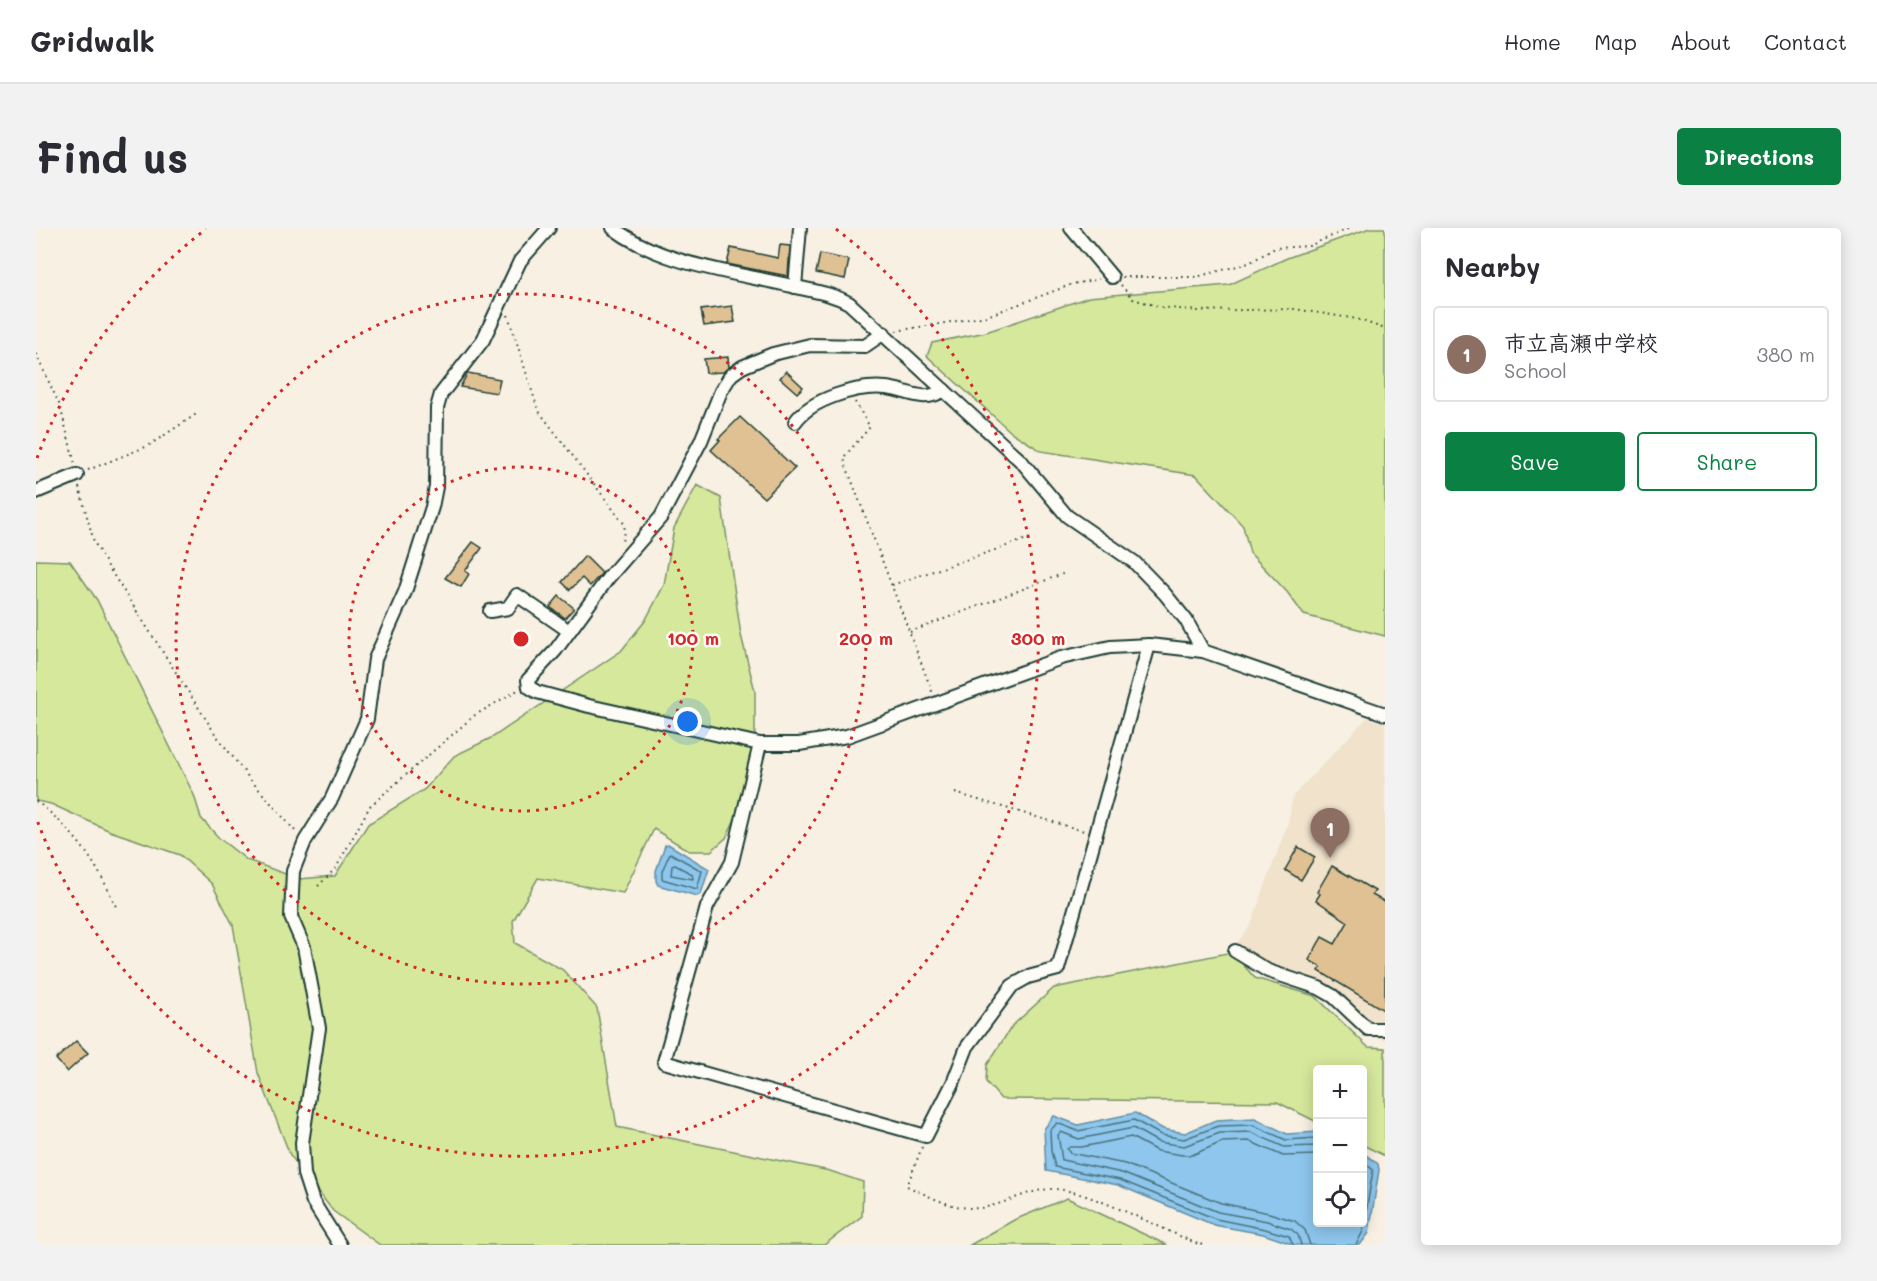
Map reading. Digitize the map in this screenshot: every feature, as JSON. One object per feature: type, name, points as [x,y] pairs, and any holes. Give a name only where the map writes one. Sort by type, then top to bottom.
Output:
[{"type":"street","points":[[340,1245],[314,1202],[304,1174],[303,1143],[319,1028],[304,947],[291,917],[293,871],[305,841],[332,798],[367,719],[375,659],[405,592],[432,507],[436,487],[436,408],[441,393],[483,340],[502,295],[520,261],[549,228]]},
{"type":"street","points":[[613,228],[646,247],[690,263],[839,298],[885,333],[1022,462],[1067,516],[1134,562],[1186,620],[1203,651]]},
{"type":"street","points":[[795,287],[800,228]]},
{"type":"street","points":[[1071,228],[1112,277]]},
{"type":"street","points":[[885,333],[865,345],[810,345],[773,354],[742,367],[731,375],[721,391],[701,441],[661,518],[629,554],[528,680],[528,684],[537,692],[760,744],[799,744],[847,736],[938,705],[1061,658],[1110,647],[1149,645],[1203,651],[1385,714]]},
{"type":"street","points":[[795,422],[812,405],[830,396],[877,387],[927,397],[944,390]]},
{"type":"street","points":[[36,492],[77,475]]},
{"type":"street","points":[[490,611],[508,608],[518,595],[569,631]]},
{"type":"street","points":[[760,744],[732,862],[707,907],[664,1062],[926,1136],[967,1047],[1012,986],[1028,976],[1058,969],[1149,645]]},
{"type":"street","points":[[1235,951],[1268,971],[1319,987],[1333,996],[1368,1029],[1385,1029]]},
{"type":"path","points":[[885,333],[987,316],[1073,284],[1112,277],[1196,277],[1249,263],[1275,249],[1309,246],[1350,228]]},
{"type":"path","points":[[1112,277],[1133,299],[1161,307],[1197,311],[1294,309],[1357,319],[1385,329]]},
{"type":"path","points":[[502,295],[538,410],[625,525],[622,544],[629,554]]},
{"type":"path","points":[[36,354],[60,406],[94,542],[216,735],[249,778],[305,841]]},
{"type":"path","points":[[850,393],[870,427],[844,457],[845,463],[938,705]]},
{"type":"path","points":[[77,475],[148,446],[198,413]]},
{"type":"path","points":[[892,585],[1033,537]]},
{"type":"path","points":[[910,632],[1065,573]]},
{"type":"path","points":[[318,886],[336,868],[370,806],[475,715],[528,684]]},
{"type":"path","points":[[955,793],[1096,835]]},
{"type":"path","points":[[36,801],[70,829],[103,877],[117,909]]},
{"type":"path","points":[[926,1136],[907,1186],[951,1206],[982,1208],[1027,1193],[1057,1189],[1092,1199],[1197,1244],[1207,1245]]},
{"type":"shaded area","points":[[1367,718],[1385,723],[1385,1040],[1371,1036],[1360,1028],[1325,996],[1253,970],[1232,949],[1251,925],[1288,823],[1293,796]]},
{"type":"green space","points":[[1370,228],[1385,228],[1385,636],[1304,615],[1287,592],[1250,553],[1243,526],[1196,475],[1041,451],[1011,432],[927,356],[932,343],[986,332],[1089,297],[1229,285],[1287,258]]},
{"type":"green space","points":[[697,485],[721,498],[741,635],[755,691],[752,783],[726,838],[711,851],[689,851],[654,829],[623,893],[538,878],[513,921],[515,943],[563,970],[597,1008],[617,1127],[830,1171],[863,1182],[862,1216],[824,1245],[380,1245],[333,1211],[290,1155],[258,1073],[233,925],[212,884],[180,855],[110,831],[51,804],[36,801],[36,560],[70,561],[97,600],[194,795],[201,818],[219,838],[247,860],[299,879],[335,876],[368,824],[425,789],[454,756],[493,737],[621,651],[645,621],[664,585],[674,528]]},
{"type":"green space","points":[[1232,952],[1255,978],[1315,996],[1368,1047],[1385,1048],[1385,1156],[1367,1147],[1367,1065],[1313,1065],[1313,1120],[1277,1102],[1001,1099],[986,1082],[987,1065],[1012,1026],[1054,988]]},
{"type":"green space","points":[[1067,1198],[1167,1245],[970,1245],[1014,1220]]},
{"type":"water","points":[[668,844],[709,869],[701,894],[697,896],[658,885],[656,871],[665,845]]},
{"type":"water","points":[[1135,1113],[1163,1129],[1185,1133],[1216,1120],[1255,1118],[1287,1134],[1313,1132],[1313,1227],[1367,1227],[1367,1156],[1378,1164],[1379,1170],[1369,1233],[1360,1245],[1295,1245],[1263,1234],[1214,1225],[1118,1185],[1046,1171],[1044,1129],[1054,1116],[1078,1125]]},
{"type":"building","points":[[780,245],[790,246],[788,276],[727,264],[731,248],[778,258]]},
{"type":"building","points":[[820,254],[849,260],[845,279],[816,273]]},
{"type":"building","points":[[732,306],[735,322],[704,326],[701,310]]},
{"type":"building","points":[[728,357],[729,367],[723,372],[706,373],[704,359]]},
{"type":"building","points":[[786,371],[803,387],[797,393],[780,378]]},
{"type":"building","points":[[468,373],[500,379],[497,393],[460,387]]},
{"type":"building","points":[[740,417],[795,468],[764,498],[711,450],[720,440],[718,439]]},
{"type":"building","points":[[473,542],[482,548],[465,571],[469,574],[461,587],[445,578]]},
{"type":"building","points":[[585,556],[602,573],[590,586],[582,578],[570,590],[562,582]]},
{"type":"building","points":[[559,596],[574,608],[565,618],[550,607]]},
{"type":"building","points":[[1298,847],[1315,857],[1301,880],[1285,870]]},
{"type":"building","points":[[1332,866],[1375,891],[1372,895],[1385,902],[1385,1011],[1319,971],[1321,967],[1309,960],[1322,937],[1335,944],[1348,922],[1316,900],[1320,894],[1317,892]]},
{"type":"building","points":[[76,1041],[88,1053],[67,1072],[56,1059]]},
{"type":"place","name":"市立高瀬中学校","points":[[1330,858]]}]
